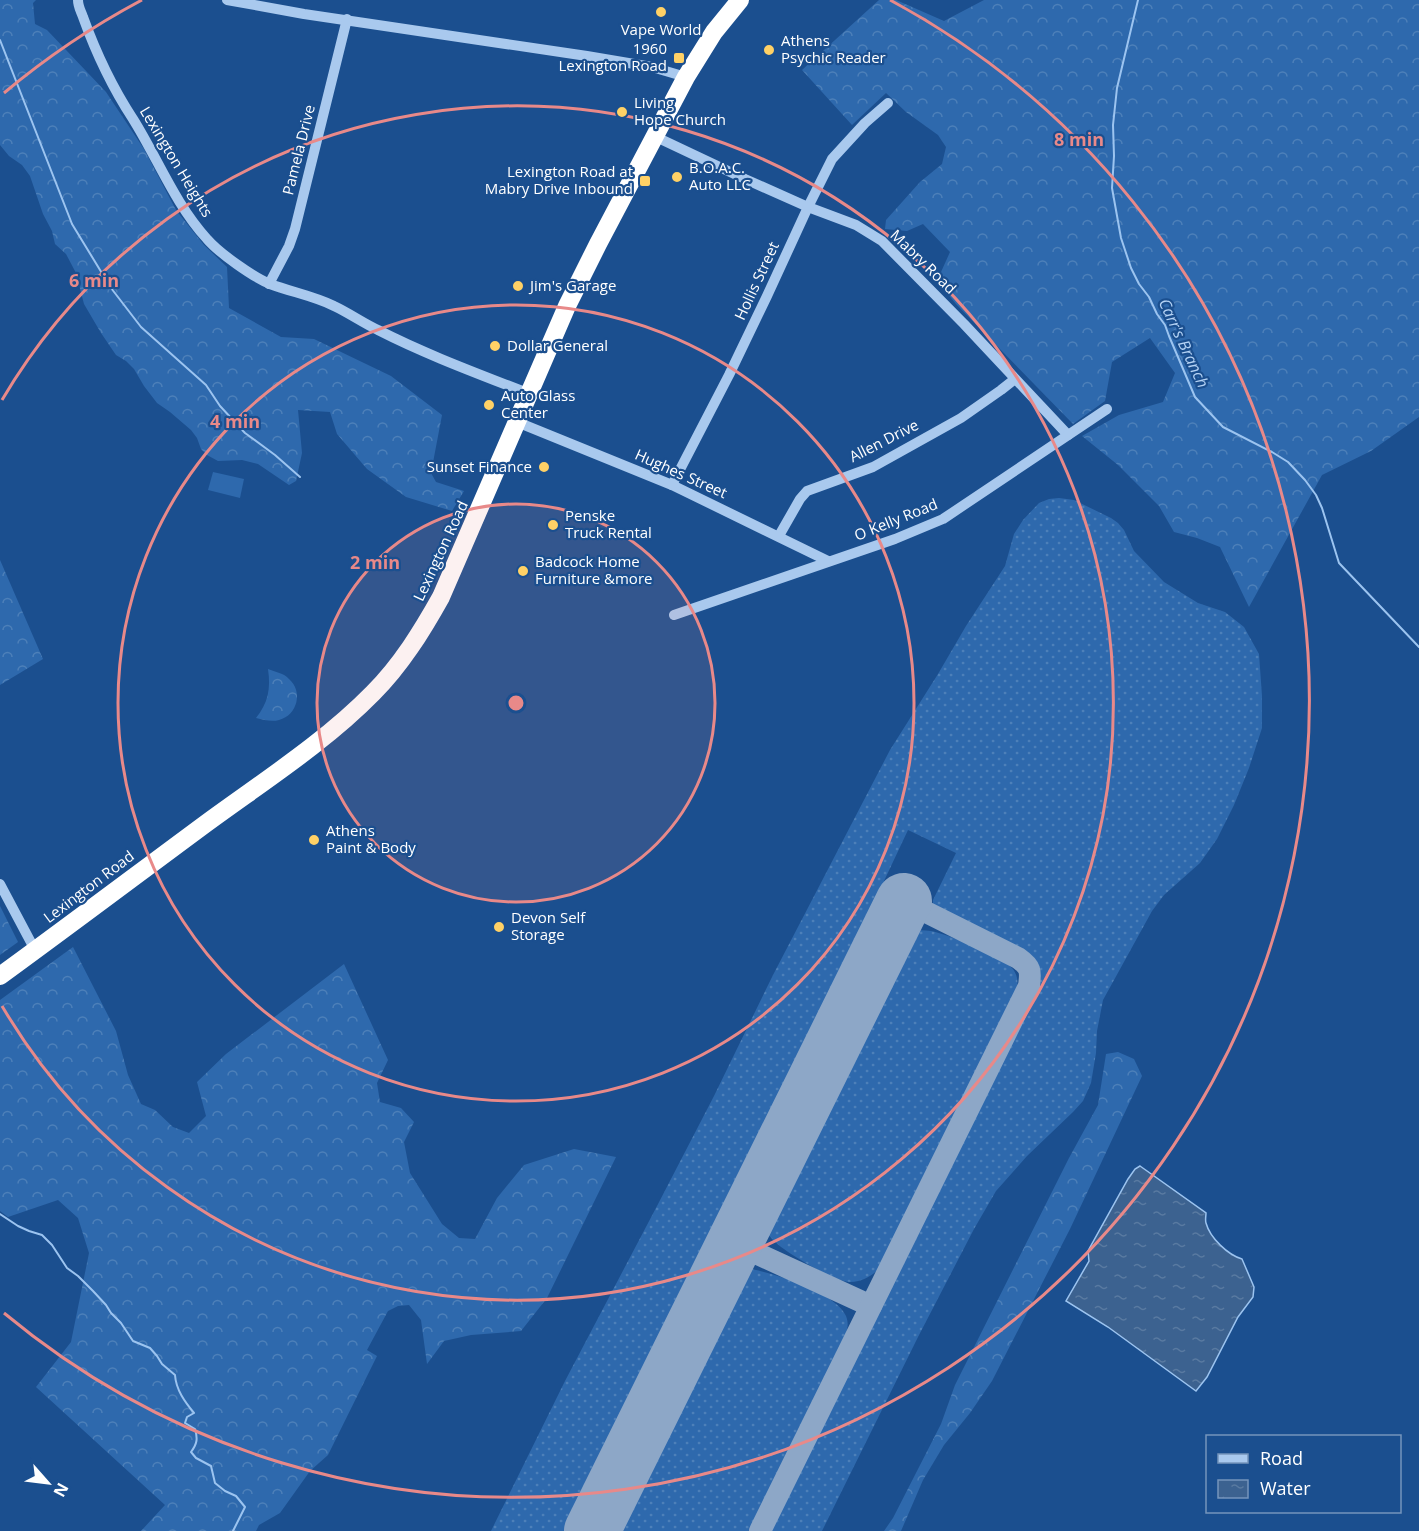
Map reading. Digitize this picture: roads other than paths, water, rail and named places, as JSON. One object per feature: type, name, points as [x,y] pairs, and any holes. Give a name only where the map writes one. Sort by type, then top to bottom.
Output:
[{"type":"highway","name":"Lexington Road","points":[[0,976],[346,718],[374,692],[407,652],[441,597],[571,297],[686,77],[714,32],[740,0]]},
{"type":"street","name":"Lexington Heights","points":[[78,0],[89,36],[119,98],[177,198],[207,240],[260,280],[319,299],[416,348],[530,394]]},
{"type":"street","points":[[227,0],[587,56],[652,67],[686,77]]},
{"type":"street","name":"Pamela Drive","points":[[269,284],[289,246],[295,229],[347,20]]},
{"type":"street","name":"Hollis Street","points":[[672,485],[729,375],[835,155],[865,123],[888,103]]},
{"type":"street","name":"Mabry Road","points":[[654,136],[808,207],[856,225],[882,241],[1068,435]]},
{"type":"street","name":"Allen Drive","points":[[780,537],[800,499],[807,491],[873,467],[961,418],[1015,379]]},
{"type":"street","name":"O Kelly Road","points":[[674,615],[895,539],[943,519],[1107,409]]},
{"type":"street","name":"Hughes Street","points":[[517,422],[672,485],[828,561]]},
{"type":"street","points":[[0,884],[35,950]]},
{"type":"water","points":[[1140,1166],[1206,1213],[1206,1223],[1211,1234],[1226,1250],[1242,1259],[1254,1287],[1253,1297],[1238,1317],[1207,1377],[1196,1391],[1108,1327],[1066,1301],[1089,1261],[1088,1251],[1128,1179]]},
{"type":"waterway","name":"Carr's Branch","points":[[1138,0],[1117,88],[1113,125],[1112,188],[1121,238],[1131,268],[1165,325],[1195,397],[1223,427],[1288,462],[1305,480],[1322,508],[1339,563],[1419,647]]},
{"type":"waterway","points":[[0,40],[72,224],[111,288],[141,327],[206,385],[220,406],[245,433],[300,477]]},
{"type":"waterway","points":[[0,1214],[18,1226],[42,1235],[52,1245],[67,1268],[106,1305],[133,1341],[150,1348],[162,1364],[175,1375],[179,1391],[194,1413],[187,1417],[185,1423],[195,1429],[196,1433],[195,1446],[191,1452],[196,1458],[211,1466],[215,1483],[236,1496],[245,1507],[233,1531]]},
{"type":"place","name":"Vape World","points":[[661,12]]},
{"type":"place","name":"Athens Psychic Reader","points":[[769,50]]},
{"type":"place","name":"1960 Lexington Road","points":[[679,58]]},
{"type":"place","name":"Living Hope Church","points":[[622,112]]},
{"type":"place","name":"B.O.A.C. Auto LLC","points":[[677,177]]},
{"type":"place","name":"Lexington Road at Mabry Drive Inbound","points":[[645,181]]},
{"type":"place","name":"Jim's Garage","points":[[518,286]]},
{"type":"place","name":"Dollar General","points":[[495,346]]},
{"type":"place","name":"Auto Glass Center","points":[[489,405]]},
{"type":"place","name":"Sunset Finance","points":[[544,467]]},
{"type":"place","name":"Penske Truck Rental","points":[[553,525]]},
{"type":"place","name":"Badcock Home Furniture &more","points":[[523,571]]},
{"type":"place","name":"Athens Paint & Body","points":[[314,840]]},
{"type":"place","name":"Devon Self Storage","points":[[499,927]]}]
